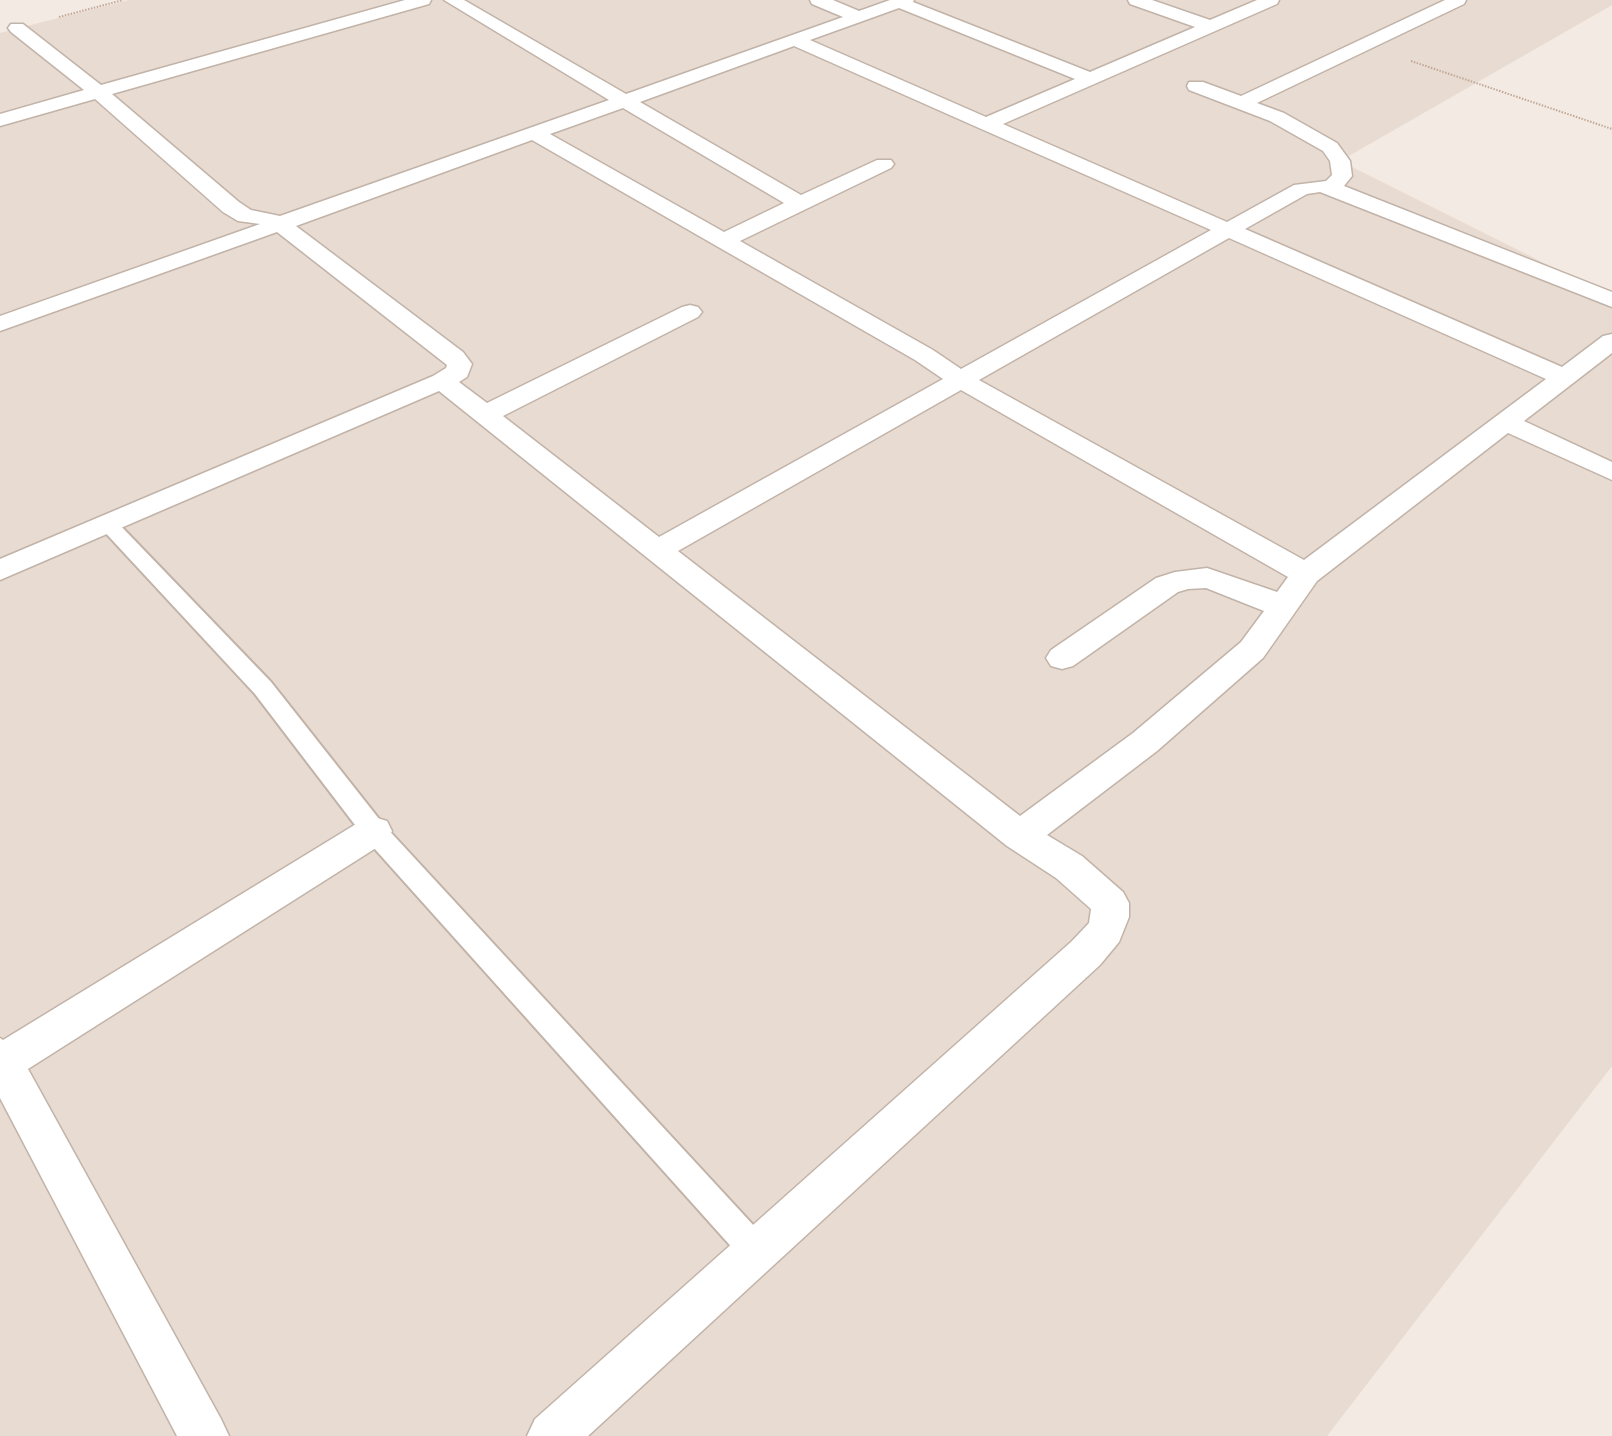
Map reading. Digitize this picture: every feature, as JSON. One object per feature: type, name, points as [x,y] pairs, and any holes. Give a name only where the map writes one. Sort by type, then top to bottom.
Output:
[{"type":"street","points":[[0,120],[423,0]]},
{"type":"street","points":[[452,0],[801,204]]},
{"type":"street","points":[[818,0],[859,17]]},
{"type":"street","points":[[1136,0],[1209,26]]},
{"type":"street","points":[[986,124],[1271,0]]},
{"type":"street","points":[[1242,103],[1458,0]]},
{"type":"street","points":[[0,324],[902,1],[1092,79]]},
{"type":"street","points":[[0,570],[442,381],[458,372],[460,364],[454,357],[280,224],[262,217],[246,216],[231,207],[99,93],[17,28]]},
{"type":"street","points":[[795,40],[1563,377]]},
{"type":"street","points":[[1196,86],[1277,117],[1330,147],[1340,161],[1342,176],[1331,189]]},
{"type":"street","points":[[534,133],[962,380],[1306,574]]},
{"type":"street","points":[[722,241],[884,164]]},
{"type":"street","points":[[657,550],[1301,189],[1320,186],[1331,189],[1612,300]]},
{"type":"street","points":[[484,415],[690,312]]},
{"type":"street","points":[[1020,836],[1145,742],[1252,650],[1306,574],[1612,341]]},
{"type":"street","points":[[442,381],[1020,836],[1069,867],[1110,903],[1110,917],[1106,931],[1086,953],[552,1436]]},
{"type":"street","points":[[1505,422],[1612,472]]},
{"type":"street","points":[[1062,658],[1167,585],[1186,579],[1207,578],[1244,590],[1282,608]]},
{"type":"street","points":[[204,1436],[1,1060],[374,831]]},
{"type":"lane","points":[[108,524],[262,688],[374,831],[756,1251]]},
{"type":"path","points":[[1363,45],[1612,129]]},
{"type":"shaded area","points":[[129,0],[1612,0],[1612,5],[1340,161],[1612,297],[1612,1066],[1327,1436],[0,1436],[0,33]]}]
